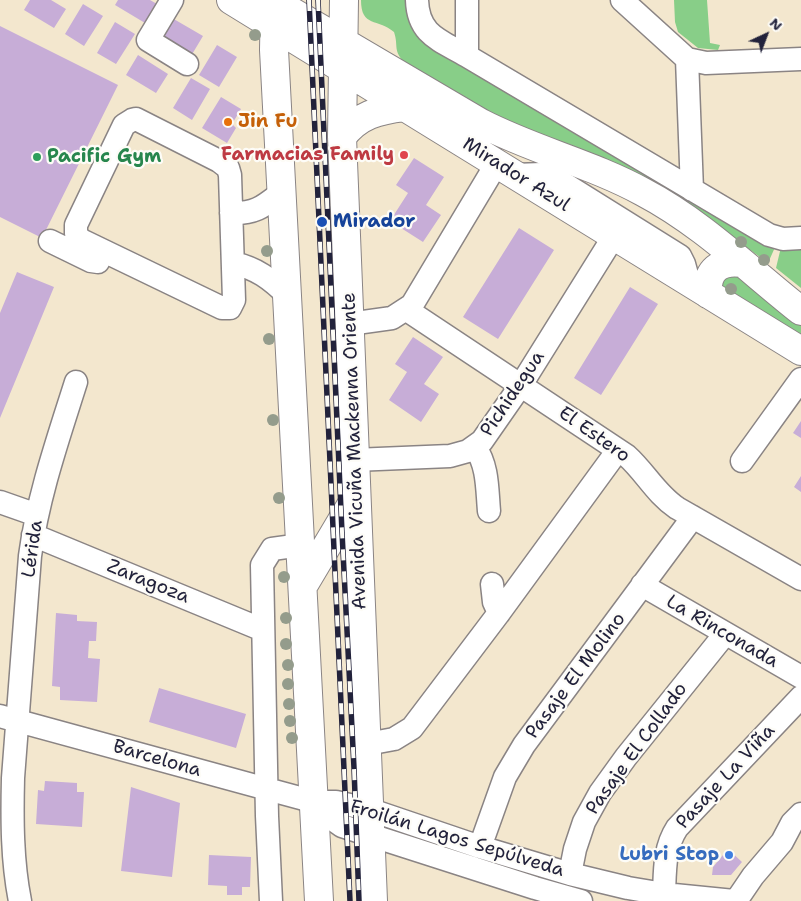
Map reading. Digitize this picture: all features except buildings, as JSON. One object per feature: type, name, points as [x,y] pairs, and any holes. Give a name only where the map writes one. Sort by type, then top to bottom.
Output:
[{"type":"main road","name":"Mirador Azul","points":[[231,0],[275,7],[343,42],[504,135],[636,188],[694,224],[801,311]]},
{"type":"main road","name":"Avenida Vicuña Mackenna Oriente","points":[[344,0],[342,136],[373,901]]},
{"type":"main road","name":"Mirador Azul","points":[[275,7],[343,69],[801,351]]},
{"type":"main road","points":[[275,7],[274,50],[319,901]]},
{"type":"main road","points":[[342,136],[362,117],[381,110],[404,107]]},
{"type":"main road","points":[[698,288],[709,280],[719,266],[730,261],[742,263]]},
{"type":"main road","points":[[303,586],[356,497]]},
{"type":"street","points":[[172,0],[148,40],[187,64]]},
{"type":"street","points":[[417,0],[419,18],[425,28],[467,56],[769,235],[783,239],[801,238]]},
{"type":"street","points":[[467,0],[467,56]]},
{"type":"street","points":[[622,0],[687,59],[706,63],[801,59]]},
{"type":"street","points":[[687,59],[692,190]]},
{"type":"street","points":[[142,105],[183,127],[190,135],[196,148]]},
{"type":"street","points":[[132,120],[141,120],[196,148],[220,161],[228,168],[230,175],[234,300],[233,305],[226,309],[82,240],[78,237],[75,229],[124,125],[132,120]]},
{"type":"street","points":[[349,324],[392,318],[407,310],[506,169],[542,174],[554,178],[680,256],[698,288]]},
{"type":"street","points":[[231,213],[244,214],[256,211],[282,192]]},
{"type":"street","points":[[680,256],[689,242],[694,224]]},
{"type":"street","name":"Pichidegua","points":[[354,460],[450,456],[475,447],[488,434],[521,385],[614,236]]},
{"type":"street","points":[[50,241],[96,262],[106,262],[115,256]]},
{"type":"street","points":[[233,263],[260,272],[288,296]]},
{"type":"street","name":"El Estero","points":[[407,310],[618,450],[634,463],[662,496],[677,508],[801,579]]},
{"type":"street","points":[[742,461],[801,379]]},
{"type":"street","name":"Lérida","points":[[20,901],[15,874],[8,718],[35,525],[46,478],[76,382]]},
{"type":"street","points":[[475,447],[485,470],[489,511]]},
{"type":"street","points":[[367,744],[394,739],[412,728],[618,450]]},
{"type":"street","name":"Zaragoza","points":[[0,502],[35,525],[263,630]]},
{"type":"street","name":"Pasaje El Molino","points":[[480,847],[505,777],[524,745],[693,517]]},
{"type":"street","points":[[271,901],[262,565],[272,549],[301,545]]},
{"type":"street","points":[[492,584],[494,602],[499,613]]},
{"type":"street","name":"La Rinconada","points":[[642,586],[801,677]]},
{"type":"street","name":"Pasaje El Collado","points":[[570,874],[584,822],[600,793],[626,757],[725,634]]},
{"type":"street","name":"Pasaje La Viña","points":[[664,894],[665,858],[668,846],[677,828],[801,697]]},
{"type":"street","name":"Barcelona","points":[[8,718],[315,802]]},
{"type":"street","name":"Froilán Lagos Sepúlveda","points":[[315,802],[336,802],[368,809],[480,847],[570,874],[628,888],[664,894],[735,901]]},
{"type":"street","name":"Froilán Lagos Sepúlveda","points":[[315,802],[325,814],[342,826],[581,901]]},
{"type":"street","points":[[735,901],[753,876],[792,838],[792,823],[801,814]]},
{"type":"green space","points":[[361,0],[411,0],[414,27],[423,41],[776,245],[768,263],[734,238],[496,119],[406,64],[397,52],[394,32],[367,19],[362,9]]},
{"type":"green space","points":[[674,0],[707,0],[710,43],[720,45],[718,50],[698,48],[678,32],[675,22]]},
{"type":"green space","points":[[801,246],[801,288],[776,268],[781,247]]},
{"type":"green space","points":[[734,273],[801,322],[801,341],[719,288],[721,279]]},
{"type":"railway","points":[[309,0],[350,901]]},
{"type":"railway","points":[[318,0],[359,901]]},
{"type":"place","name":"Jin Fu","points":[[228,122]]},
{"type":"place","name":"Farmacias Family","points":[[404,155]]},
{"type":"place","name":"Pacific Gym","points":[[37,157]]},
{"type":"place","name":"Mirador","points":[[322,222]]},
{"type":"place","name":"Lubri Stop","points":[[729,855]]}]
